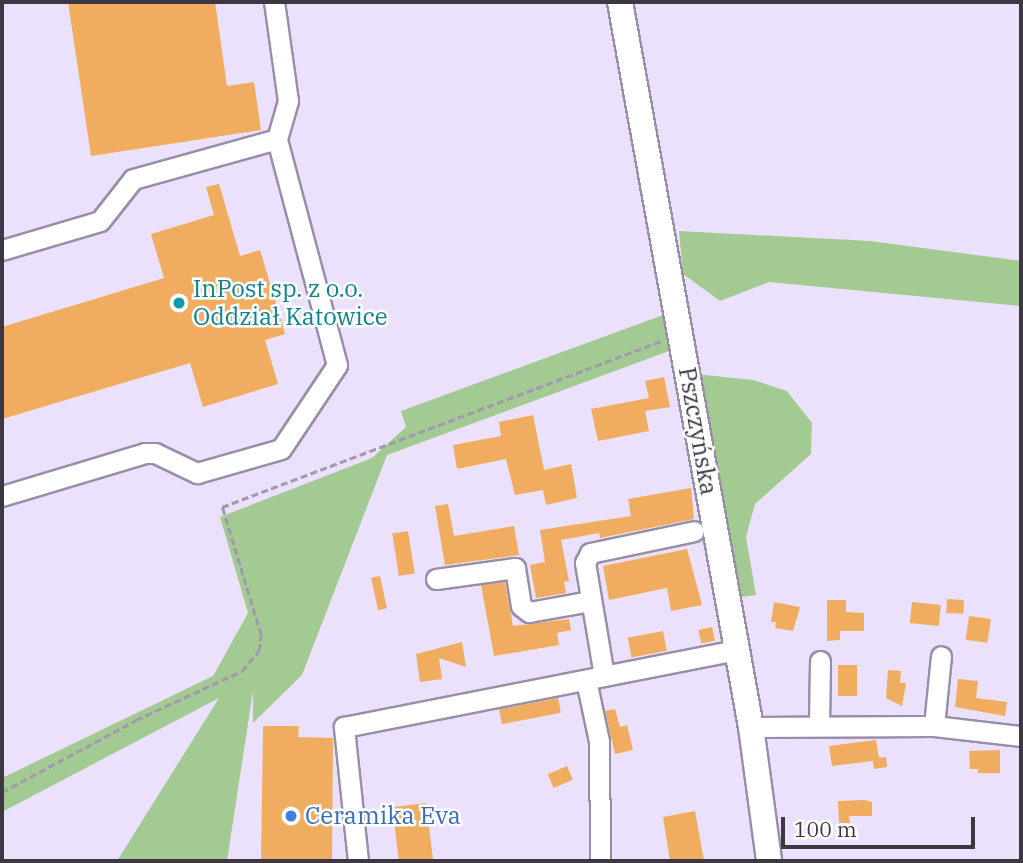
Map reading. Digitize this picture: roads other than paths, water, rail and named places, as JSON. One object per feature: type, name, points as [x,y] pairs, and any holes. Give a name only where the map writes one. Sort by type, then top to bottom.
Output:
[{"type":"main road","name":"Pszczyńska","points":[[620,2],[751,727],[769,861]]},
{"type":"street","points":[[2,496],[145,453],[155,453],[197,473],[281,449],[291,439],[337,365],[277,139],[288,101],[274,2]]},
{"type":"street","points":[[2,250],[100,221],[133,179],[277,139]]},
{"type":"street","points":[[600,861],[599,741],[591,601],[585,563],[590,553],[694,531]]},
{"type":"street","points":[[436,579],[515,568],[521,606],[529,612],[591,601]]},
{"type":"street","points":[[358,861],[344,727],[737,650]]},
{"type":"street","points":[[934,726],[940,656]]},
{"type":"street","points":[[819,725],[820,661]]},
{"type":"street","points":[[751,727],[934,726],[1021,736]]},
{"type":"place","name":"InPost sp. z o.o. Oddział Katowice","points":[[179,303]]},
{"type":"place","name":"Ceramika Eva","points":[[291,816]]}]
